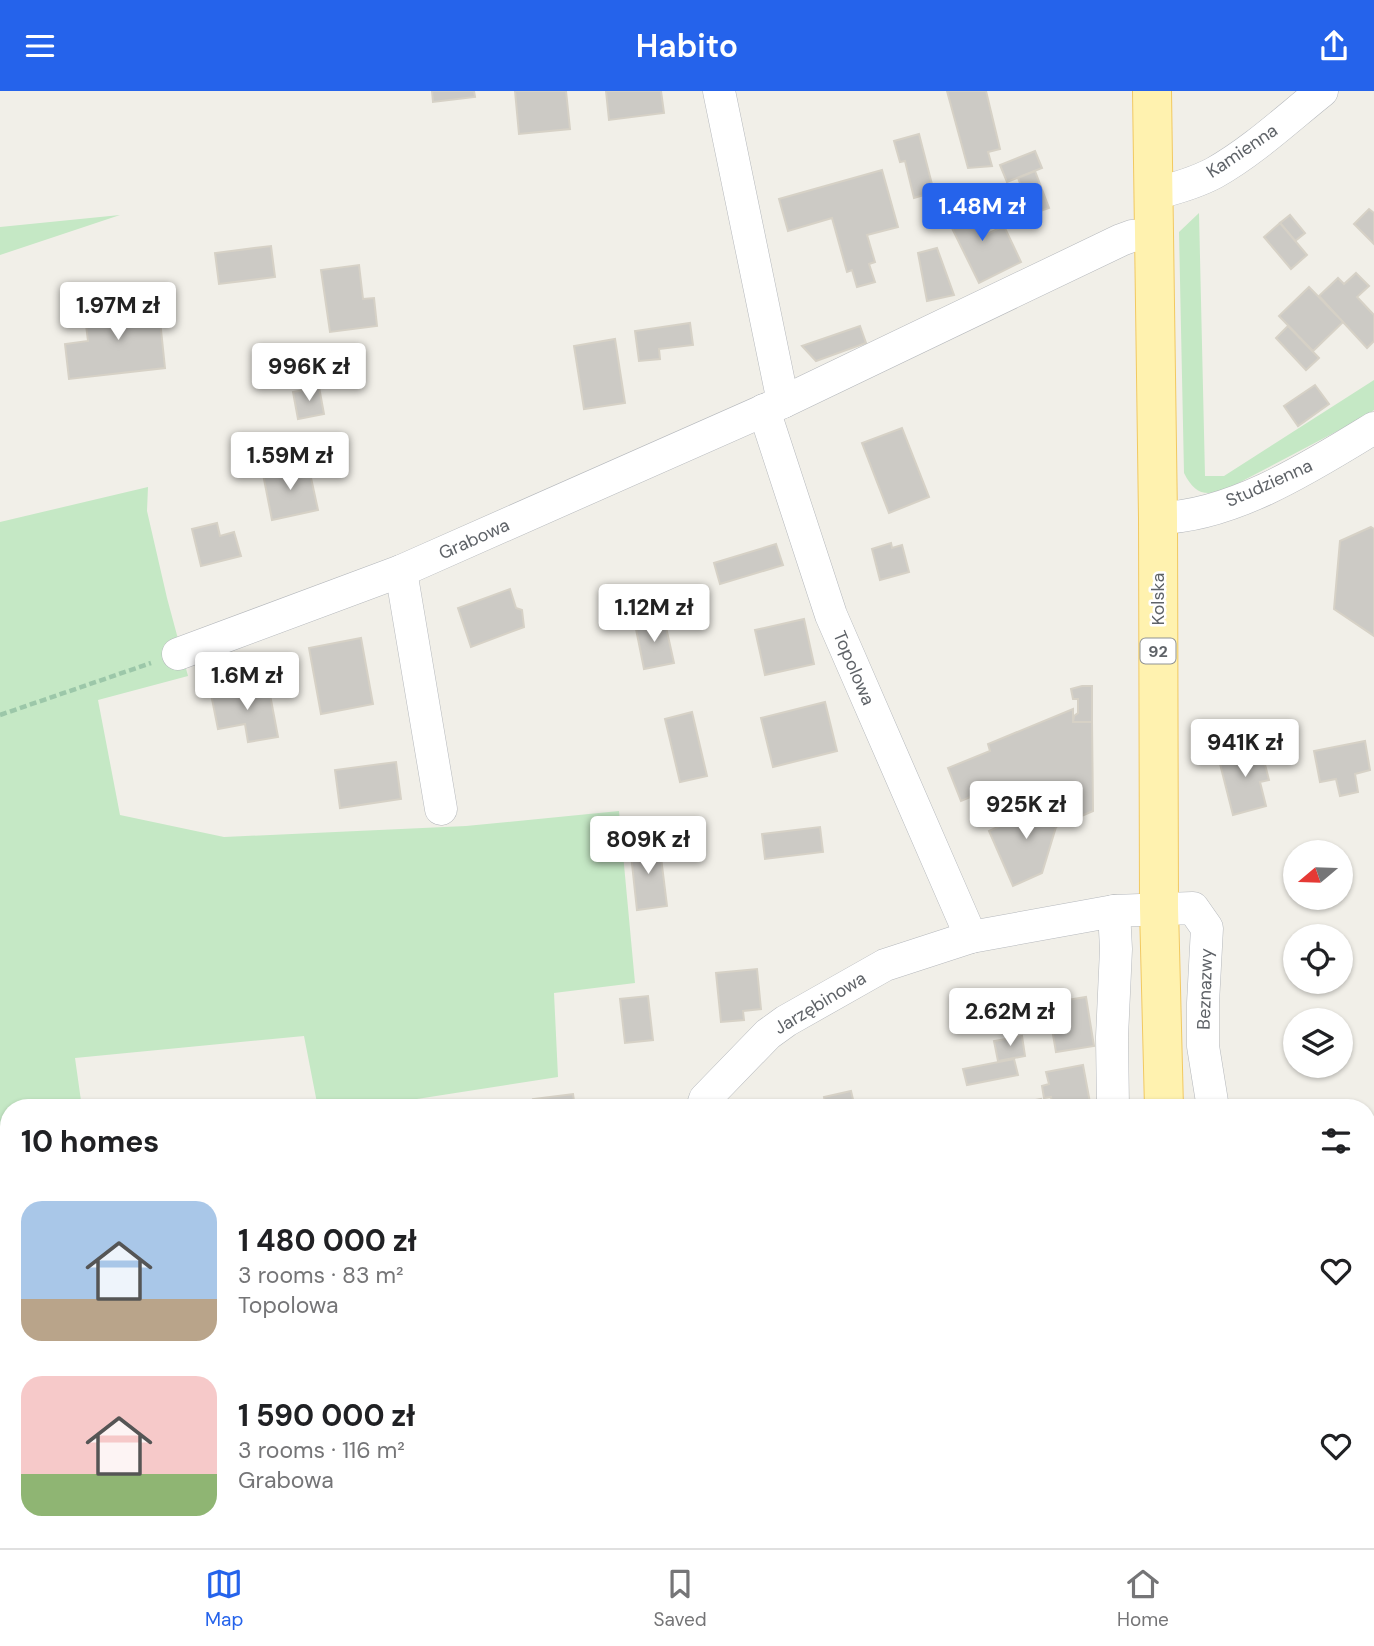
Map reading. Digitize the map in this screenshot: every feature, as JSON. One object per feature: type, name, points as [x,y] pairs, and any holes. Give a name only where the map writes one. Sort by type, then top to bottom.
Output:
[{"type":"main road","name":"Kolska","points":[[1152,91],[1159,908],[1164,1099]]},
{"type":"street","name":"Topolowa","points":[[719,91],[774,406],[831,615],[971,937]]},
{"type":"street","name":"Kamienna","points":[[1153,194],[1213,173],[1241,155],[1322,91]]},
{"type":"street","points":[[774,406],[1121,240],[1132,236],[1152,235]]},
{"type":"street","name":"Grabowa","points":[[178,654],[401,571],[774,406]]},
{"type":"street","name":"Studzienna","points":[[1157,518],[1198,513],[1255,492],[1317,462],[1374,428]]},
{"type":"street","points":[[401,571],[441,810]]},
{"type":"street","points":[[971,937],[1114,911],[1159,908]]},
{"type":"street","name":"Beznazwy","points":[[1159,908],[1193,908],[1207,928],[1203,1046],[1212,1099]]},
{"type":"street","points":[[1113,1099],[1112,1038],[1116,949],[1114,911]]},
{"type":"street","name":"Jarzębinowa","points":[[705,1099],[768,1034],[786,1021],[885,965],[971,937]]},
{"type":"path","points":[[0,715],[178,654]]},
{"type":"green space","points":[[1199,213],[1205,476],[1224,476],[1374,380],[1374,410],[1229,488],[1214,493],[1197,490],[1184,473],[1179,232]]},
{"type":"green space","points":[[120,215],[0,255],[0,227]]},
{"type":"green space","points":[[148,487],[147,511],[188,676],[98,700],[120,815],[224,837],[466,826],[619,811],[635,983],[554,993],[558,1077],[417,1099],[316,1099],[304,1036],[75,1058],[81,1099],[0,1099],[0,522]]},
{"type":"building","points":[[432,91],[474,91],[475,97],[433,102]]},
{"type":"building","points":[[515,91],[566,91],[570,129],[519,134]]},
{"type":"building","points":[[606,91],[661,91],[664,113],[609,120]]},
{"type":"building","points":[[947,91],[986,91],[1000,149],[988,152],[992,166],[968,168]]},
{"type":"building","points":[[919,134],[934,192],[914,198],[905,161],[900,162],[894,141]]},
{"type":"building","points":[[1035,151],[1042,168],[1007,182],[1000,165]]},
{"type":"building","points":[[882,170],[898,227],[867,235],[875,262],[869,264],[875,282],[857,287],[852,270],[847,272],[832,218],[788,231],[779,199]]},
{"type":"building","points":[[1035,171],[1049,208],[1032,214],[1018,178]]},
{"type":"building","points":[[970,199],[987,234],[1004,226],[1021,262],[979,283],[944,212]]},
{"type":"building","points":[[1369,209],[1374,213],[1374,244],[1354,224]]},
{"type":"building","points":[[1290,215],[1305,233],[1295,241],[1280,223]]},
{"type":"building","points":[[1280,223],[1307,255],[1291,269],[1264,237]]},
{"type":"building","points":[[271,246],[275,277],[219,284],[215,253]]},
{"type":"building","points":[[937,248],[954,295],[927,301],[918,253]]},
{"type":"building","points":[[359,265],[363,299],[374,298],[377,326],[330,332],[321,270]]},
{"type":"building","points":[[1356,273],[1369,286],[1357,297],[1374,315],[1374,341],[1367,348],[1319,296],[1338,278],[1344,284]]},
{"type":"building","points":[[1309,287],[1343,322],[1313,351],[1279,316]]},
{"type":"building","points":[[158,301],[165,368],[69,379],[65,344],[88,341],[84,309]]},
{"type":"building","points":[[690,323],[693,345],[659,349],[660,359],[639,361],[635,331]]},
{"type":"building","points":[[860,326],[866,343],[816,361],[802,346]]},
{"type":"building","points":[[1288,326],[1319,358],[1306,370],[1276,338]]},
{"type":"building","points":[[615,339],[625,403],[584,409],[574,346]]},
{"type":"building","points":[[1315,385],[1329,404],[1298,426],[1284,406]]},
{"type":"building","points":[[319,387],[324,414],[298,419],[293,392]]},
{"type":"building","points":[[902,428],[929,497],[889,513],[862,443]]},
{"type":"building","points":[[308,464],[318,510],[272,520],[263,474]]},
{"type":"building","points":[[217,523],[220,536],[234,532],[241,556],[201,566],[192,529]]},
{"type":"building","points":[[1371,527],[1374,529],[1374,636],[1334,609],[1340,541]]},
{"type":"building","points":[[891,543],[892,548],[902,545],[909,572],[880,580],[872,549]]},
{"type":"building","points":[[776,544],[783,565],[720,584],[714,563]]},
{"type":"building","points":[[510,589],[516,608],[522,610],[524,627],[471,647],[458,608]]},
{"type":"building","points":[[664,618],[674,663],[644,669],[635,624]]},
{"type":"building","points":[[804,619],[814,664],[765,675],[755,630]]},
{"type":"building","points":[[361,638],[373,704],[321,714],[309,648]]},
{"type":"building","points":[[268,684],[278,737],[248,742],[245,724],[218,729],[211,694]]},
{"type":"building","points":[[1092,686],[1092,722],[1073,722],[1078,713],[1078,699],[1073,699],[1071,689]]},
{"type":"building","points":[[825,702],[837,751],[773,767],[761,718]]},
{"type":"building","points":[[1073,709],[1073,722],[1092,722],[1093,811],[1056,827],[1044,797],[1017,808],[1006,782],[961,801],[948,768],[990,751],[988,744]]},
{"type":"building","points":[[692,712],[707,776],[680,782],[665,719]]},
{"type":"building","points":[[1365,741],[1370,770],[1355,774],[1358,792],[1340,796],[1336,779],[1320,782],[1314,751]]},
{"type":"building","points":[[1260,745],[1269,780],[1260,782],[1266,806],[1233,815],[1218,756]]},
{"type":"building","points":[[396,762],[401,799],[340,808],[335,770]]},
{"type":"building","points":[[1044,797],[1056,827],[1042,873],[1013,886],[989,831],[1017,818],[1014,810],[1017,808]]},
{"type":"building","points":[[820,827],[823,852],[765,859],[762,834]]},
{"type":"building","points":[[659,841],[667,906],[637,910],[630,845]]},
{"type":"building","points":[[757,969],[761,1009],[743,1011],[744,1020],[721,1022],[716,973]]},
{"type":"building","points":[[648,996],[653,1040],[625,1043],[620,999]]},
{"type":"building","points":[[1086,997],[1094,1046],[1056,1052],[1051,1023],[1059,1021],[1055,1002]]},
{"type":"building","points":[[1022,1036],[1025,1056],[998,1061],[994,1041]]},
{"type":"building","points":[[1014,1059],[1018,1075],[967,1085],[963,1069]]},
{"type":"building","points":[[1083,1065],[1089,1099],[1044,1098],[1042,1086],[1049,1084],[1046,1072]]},
{"type":"building","points":[[851,1091],[853,1099],[824,1099]]},
{"type":"building","points":[[573,1094],[574,1099],[533,1099]]}]
